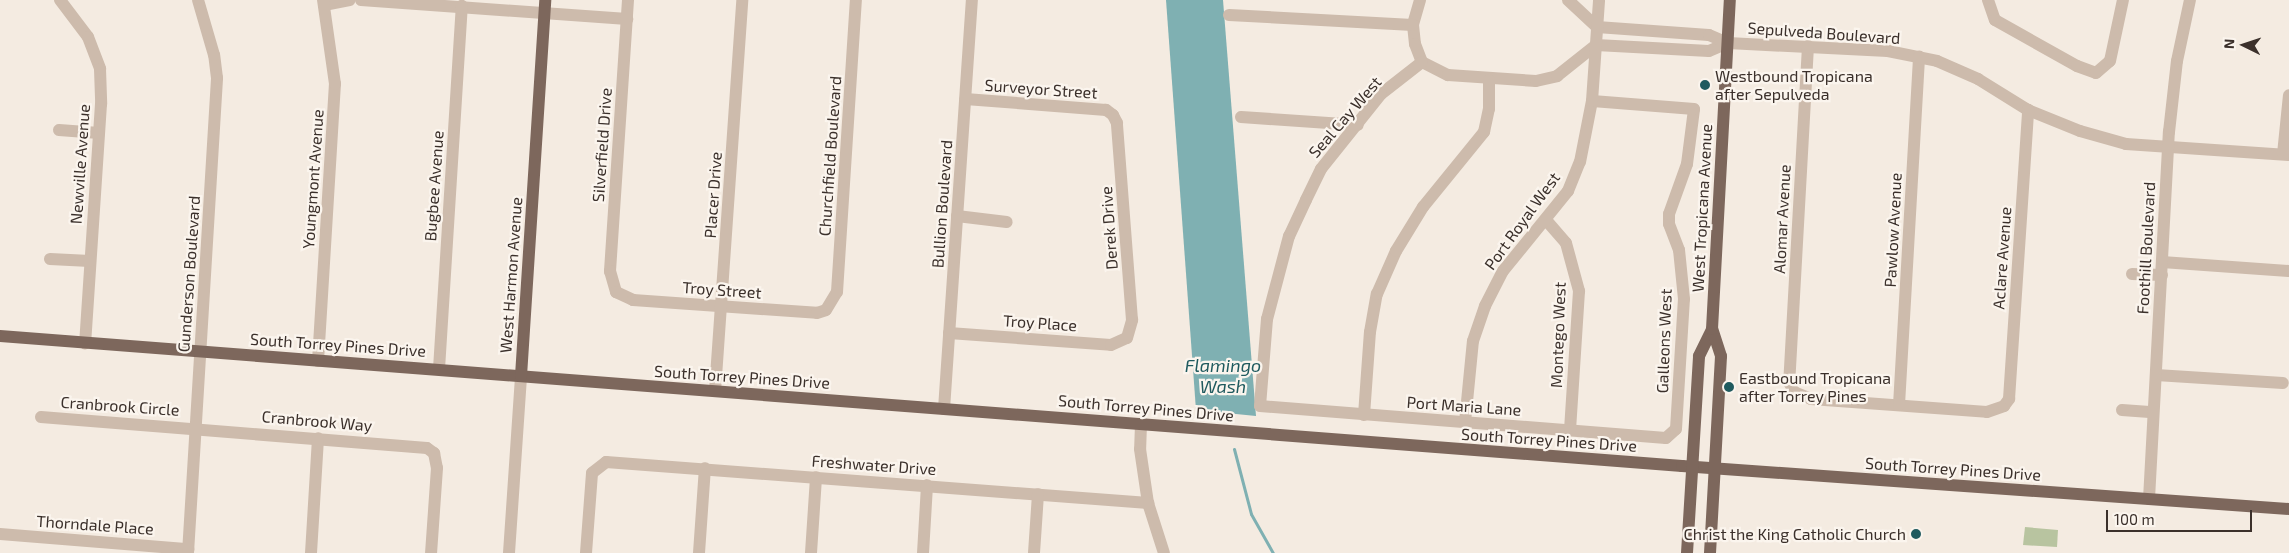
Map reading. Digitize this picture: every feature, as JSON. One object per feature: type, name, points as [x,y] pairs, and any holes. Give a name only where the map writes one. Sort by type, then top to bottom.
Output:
[{"type":"main road","name":"West Tropicana Avenue","points":[[1710,553],[1721,356],[1712,329],[1730,0]]},
{"type":"main road","name":"West Harmon Avenue","points":[[521,376],[545,6]]},
{"type":"main road","name":"West Tropicana Avenue","points":[[1688,553],[1699,356],[1712,329]]},
{"type":"main road","name":"South Torrey Pines Drive","points":[[0,336],[1692,467],[2289,509]]},
{"type":"street","name":"Newville Avenue","points":[[60,0],[88,37],[100,69],[99,133],[85,343]]},
{"type":"street","name":"Gunderson Boulevard","points":[[188,551],[217,78],[214,55],[198,0]]},
{"type":"street","points":[[323,2],[350,0]]},
{"type":"street","points":[[361,0],[462,6],[545,6],[627,19]]},
{"type":"street","name":"Silverfield Drive","points":[[616,292],[610,271],[628,0]]},
{"type":"street","name":"Placer Drive","points":[[715,391],[742,0]]},
{"type":"street","name":"Churchfield Boulevard","points":[[826,310],[838,292],[856,0]]},
{"type":"street","name":"Bullion Boulevard","points":[[944,409],[972,0]]},
{"type":"street","points":[[1420,0],[1413,25],[1415,44],[1422,62],[1448,76],[1489,80],[1536,81],[1557,76],[1596,36],[1568,0]]},
{"type":"street","name":"Port Royal West","points":[[1466,422],[1473,342],[1485,306],[1504,271],[1568,191],[1580,162],[1592,101],[1599,0]]},
{"type":"street","points":[[1988,0],[1995,20],[2077,66],[2096,73],[2110,61],[2123,0]]},
{"type":"street","name":"Foothill Boulevard","points":[[2149,499],[2168,148],[2174,83],[2190,0]]},
{"type":"street","name":"Youngmont Avenue","points":[[318,361],[335,84],[323,2]]},
{"type":"street","name":"Bugbee Avenue","points":[[439,369],[462,6]]},
{"type":"street","points":[[1229,14],[1413,25]]},
{"type":"street","name":"Sepulveda Boulevard","points":[[1596,36],[1709,35],[1728,43],[1888,51],[1919,57],[1978,79],[2028,110],[2080,131],[2126,144],[2286,154]]},
{"type":"street","name":"Sepulveda Boulevard","points":[[1596,36],[1710,51],[1728,43]]},
{"type":"street","name":"Alomar Avenue","points":[[1808,46],[1789,382],[1794,392],[1811,399],[1899,405]]},
{"type":"street","name":"Pawlow Avenue","points":[[1899,405],[1919,57]]},
{"type":"street","name":"Seal Cay West","points":[[1260,406],[1267,319],[1289,236],[1321,169],[1381,94],[1422,62]]},
{"type":"street","points":[[1364,414],[1370,332],[1377,294],[1396,251],[1423,206],[1484,132],[1489,109],[1489,80]]},
{"type":"street","points":[[2286,154],[2289,95]]},
{"type":"street","name":"Surveyor Street","points":[[965,99],[1106,110],[1113,115]]},
{"type":"street","name":"Galleons West","points":[[1592,101],[1694,109],[1687,164],[1669,214],[1669,224],[1679,250],[1684,299],[1676,429],[1666,438]]},
{"type":"street","name":"Aclare Avenue","points":[[1899,405],[1987,412],[2004,406],[2009,399],[2028,110]]},
{"type":"street","name":"Derek Drive","points":[[1113,115],[1117,123],[1132,320],[1127,338]]},
{"type":"street","points":[[1241,117],[1358,125]]},
{"type":"street","points":[[59,130],[99,133]]},
{"type":"street","points":[[957,216],[1008,222]]},
{"type":"street","name":"Montego West","points":[[1546,220],[1566,243],[1579,291],[1570,430]]},
{"type":"street","points":[[50,259],[90,261]]},
{"type":"street","points":[[2162,262],[2289,271]]},
{"type":"street","points":[[2132,274],[2162,275]]},
{"type":"street","name":"Troy Street","points":[[616,292],[633,300],[816,313],[826,310]]},
{"type":"street","name":"Troy Place","points":[[949,333],[1111,345],[1127,338]]},
{"type":"street","points":[[2156,375],[2283,383]]},
{"type":"street","name":"West Harmon Avenue","points":[[509,553],[521,376]]},
{"type":"street","name":"Port Maria Lane","points":[[1260,406],[1666,438]]},
{"type":"street","points":[[2122,410],[2154,412]]},
{"type":"street","name":"Cranbrook Circle","points":[[41,417],[196,427]]},
{"type":"street","points":[[1142,424],[1140,449],[1148,502],[1164,553]]},
{"type":"street","name":"Cranbrook Way","points":[[196,427],[420,446],[434,453],[437,468],[431,553]]},
{"type":"street","points":[[311,553],[318,438]]},
{"type":"street","name":"Freshwater Drive","points":[[586,553],[592,473],[598,465],[606,462],[1148,502]]},
{"type":"street","points":[[699,553],[705,468]]},
{"type":"street","points":[[811,553],[816,477]]},
{"type":"street","points":[[923,553],[927,485]]},
{"type":"street","points":[[1034,553],[1038,494]]},
{"type":"street","name":"Thorndale Place","points":[[0,534],[188,551]]},
{"type":"green space","points":[[2025,527],[2058,530],[2057,547],[2023,545]]},
{"type":"water","name":"Flamingo Wash","points":[[1166,0],[1223,0],[1256,416],[1196,410]]},
{"type":"waterway","name":"Flamingo Wash","points":[[1234,449],[1251,514],[1273,553]]},
{"type":"place","name":"Westbound Tropicana after Sepulveda","points":[[1705,85]]},
{"type":"place","name":"Eastbound Tropicana after Torrey Pines","points":[[1729,387]]},
{"type":"place","name":"Christ the King Catholic Church","points":[[1916,534]]}]
